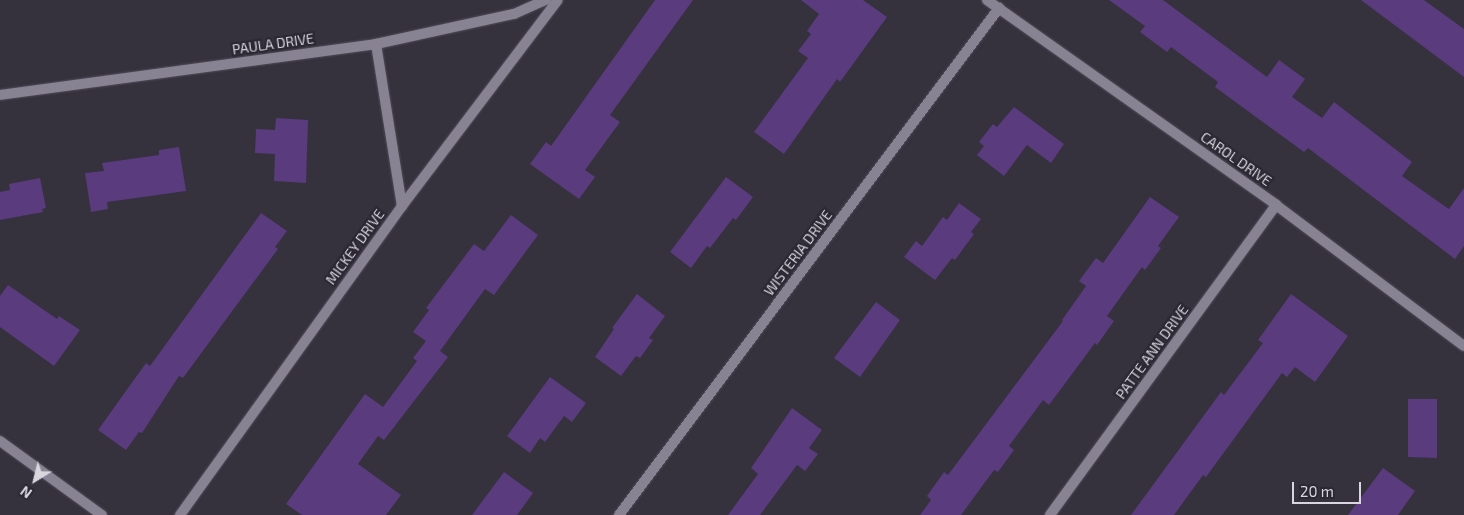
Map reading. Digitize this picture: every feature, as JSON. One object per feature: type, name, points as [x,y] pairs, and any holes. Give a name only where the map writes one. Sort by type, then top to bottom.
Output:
[{"type":"street","name":"PAULA DRIVE","points":[[0,96],[376,44],[514,14],[546,0]]},
{"type":"street","name":"MICKEY DRIVE","points":[[180,515],[402,206],[558,0]]},
{"type":"street","name":"CAROL DRIVE","points":[[987,0],[1276,205],[1464,346]]},
{"type":"street","name":"WISTERIA DRIVE","points":[[619,515],[999,8]]},
{"type":"street","points":[[376,44],[402,206]]},
{"type":"street","name":"PATTE ANN DRIVE","points":[[1050,515],[1276,205]]},
{"type":"street","points":[[0,440],[102,515]]},
{"type":"building","points":[[655,0],[693,0],[610,115],[620,122],[585,170],[595,177],[579,199],[530,164],[546,142],[551,146]]},
{"type":"building","points":[[801,0],[863,0],[887,17],[840,82],[837,79],[784,154],[754,132],[808,58],[798,51],[811,34],[807,31],[819,14]]},
{"type":"building","points":[[1109,0],[1163,0],[1267,77],[1279,60],[1305,79],[1292,97],[1322,118],[1334,102],[1412,162],[1402,176],[1443,205],[1449,209],[1464,188],[1464,246],[1455,259],[1308,148],[1304,152],[1215,87],[1218,82],[1171,47],[1167,52],[1140,32],[1145,26]]},
{"type":"building","points":[[1361,0],[1424,0],[1464,29],[1464,77]]},
{"type":"building","points":[[1014,107],[1064,144],[1051,163],[1027,145],[1004,176],[977,155],[984,146],[979,142],[993,124],[997,127]]},
{"type":"building","points":[[276,118],[308,120],[306,183],[274,181],[275,154],[255,153],[256,129],[275,130]]},
{"type":"building","points":[[179,147],[186,191],[107,202],[108,209],[91,212],[85,173],[104,171],[102,163],[159,155],[159,150]]},
{"type":"building","points":[[726,177],[753,197],[736,220],[733,218],[710,248],[707,246],[691,268],[670,252]]},
{"type":"building","points":[[40,178],[46,208],[42,209],[43,212],[0,220],[0,192],[10,190],[9,184]]},
{"type":"building","points":[[1150,197],[1179,217],[1158,246],[1161,248],[1145,270],[1142,267],[1107,316],[1114,321],[1097,345],[1095,343],[1049,405],[1043,400],[1009,446],[1014,450],[998,472],[994,470],[961,515],[920,515],[931,500],[927,496],[944,472],[948,475],[1063,321],[1086,286],[1079,281],[1096,258],[1103,263]]},
{"type":"building","points":[[959,203],[981,219],[971,232],[974,234],[955,260],[952,258],[935,280],[904,257],[916,241],[922,246],[943,217],[947,220]]},
{"type":"building","points":[[261,213],[287,231],[275,247],[278,249],[183,378],[179,376],[142,433],[139,432],[126,450],[98,430],[146,363],[150,366]]},
{"type":"building","points":[[511,215],[538,235],[494,295],[485,289],[440,351],[448,357],[384,440],[378,436],[358,464],[401,495],[386,515],[302,515],[286,504],[365,394],[383,407],[417,361],[413,358],[426,341],[413,332],[429,310],[426,308],[474,244],[484,251]]},
{"type":"building","points":[[8,285],[57,319],[59,316],[80,330],[54,366],[0,327],[0,296]]},
{"type":"building","points":[[637,294],[665,316],[649,338],[653,340],[640,358],[636,356],[621,376],[595,357],[614,329],[612,328]]},
{"type":"building","points":[[1291,294],[1348,336],[1315,382],[1295,367],[1287,377],[1282,373],[1206,477],[1203,475],[1174,515],[1131,515],[1221,392],[1224,395],[1263,343],[1258,340]]},
{"type":"building","points":[[876,302],[900,320],[860,377],[834,358]]},
{"type":"building","points":[[550,377],[586,403],[572,422],[564,416],[545,442],[540,438],[530,453],[507,436]]},
{"type":"building","points":[[1408,399],[1437,399],[1437,458],[1408,457]]},
{"type":"building","points":[[792,408],[822,430],[809,448],[818,454],[805,471],[797,465],[760,515],[728,515],[758,474],[751,468]]},
{"type":"building","points":[[1383,468],[1415,491],[1398,515],[1348,515]]},
{"type":"building","points":[[504,472],[533,493],[517,515],[472,515]]}]
